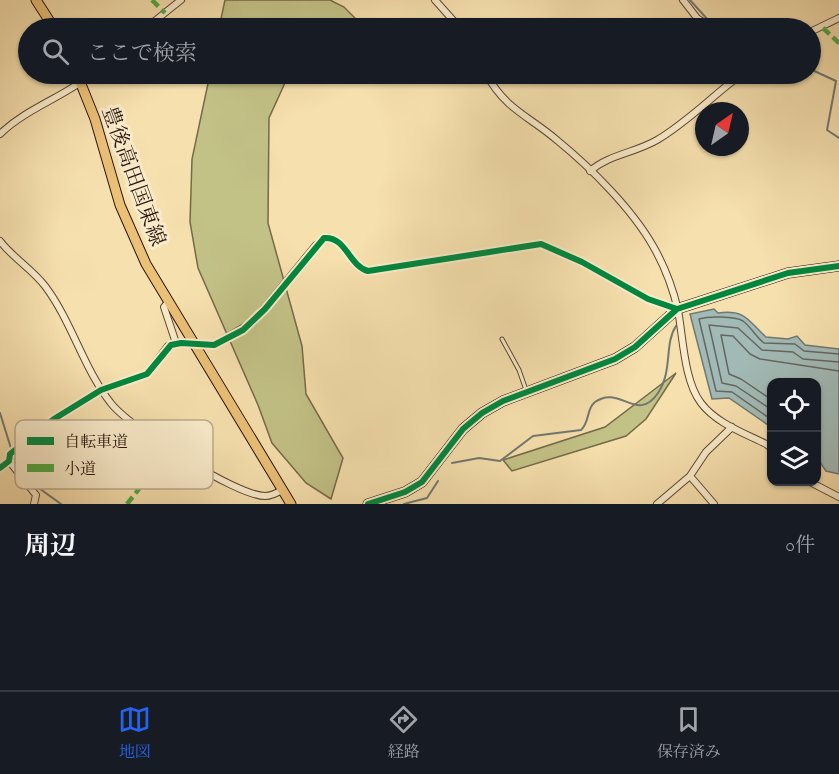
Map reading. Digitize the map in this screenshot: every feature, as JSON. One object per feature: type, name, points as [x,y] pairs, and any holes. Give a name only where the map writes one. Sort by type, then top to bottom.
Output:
[{"type":"main road","points":[[36,0],[48,18]]},
{"type":"main road","name":"豊後高田国東線","points":[[81,84],[120,205],[146,264],[291,504]]},
{"type":"street","points":[[158,18],[181,0]]},
{"type":"street","points":[[435,0],[451,18]]},
{"type":"street","points":[[683,0],[697,18]]},
{"type":"street","points":[[821,28],[834,23],[839,18]]},
{"type":"street","points":[[0,134],[70,84]]},
{"type":"street","points":[[493,84],[505,102],[560,142],[590,171],[645,233],[664,272],[677,309],[684,350],[698,398],[715,416],[767,445]]},
{"type":"street","points":[[590,171],[611,157],[641,149],[674,130],[730,84]]},
{"type":"street","points":[[53,420],[101,390],[119,382],[142,378],[165,349],[179,343],[214,345],[253,322],[316,245],[328,237],[339,243],[359,267],[368,271],[541,244],[582,262],[648,299],[677,309]]},
{"type":"street","points":[[0,241],[14,258],[44,284],[59,307],[101,390],[126,420]]},
{"type":"street","points":[[368,504],[405,492],[422,482],[472,421],[503,401],[615,359],[635,347],[677,309],[788,273],[839,265]]},
{"type":"street","points":[[168,302],[164,307],[164,315],[179,343]]},
{"type":"street","points":[[657,504],[690,476],[706,452],[732,427]]},
{"type":"street","points":[[0,468],[15,453]]},
{"type":"street","points":[[11,456],[15,462]]},
{"type":"street","points":[[213,475],[225,482],[265,496],[282,490]]},
{"type":"street","points":[[690,476],[714,504]]},
{"type":"street","points":[[818,486],[839,497]]},
{"type":"street","points":[[32,489],[36,495],[34,504]]},
{"type":"lane","points":[[502,339],[519,370],[526,392]]},
{"type":"shaded area","points":[[225,0],[330,0],[344,7],[355,18],[221,18]]},
{"type":"shaded area","points":[[208,84],[284,84],[269,118],[268,223],[302,346],[306,394],[343,458],[331,499],[306,483],[272,443],[258,405],[198,268],[190,222],[192,159]]},
{"type":"shaded area","points":[[676,373],[646,419],[626,436],[512,471],[503,460],[605,427]]},
{"type":"water","points":[[714,309],[718,313],[735,313],[750,321],[766,337],[788,339],[797,336],[805,345],[839,349],[839,474],[826,471],[821,464],[821,378],[767,378],[767,424],[729,398],[712,399],[690,314]]},
{"type":"waterway","points":[[690,0],[706,18]]},
{"type":"waterway","points":[[821,74],[836,81],[827,130],[839,138]]},
{"type":"waterway","points":[[452,463],[479,458],[500,461],[533,436],[581,430],[592,405],[604,398],[612,397],[635,405],[650,402],[663,385],[670,341],[676,326]]},
{"type":"waterway","points":[[0,413],[15,459]]},
{"type":"waterway","points":[[404,504],[427,498],[438,481]]},
{"type":"waterway","points":[[40,489],[61,504]]},
{"type":"marked path","points":[[152,0],[165,13]]},
{"type":"marked path","points":[[823,28],[839,43]]},
{"type":"marked path","points":[[127,504],[139,489]]},
{"type":"cycle path","points":[[53,420],[101,390],[147,374],[171,345],[181,343],[214,345],[243,330],[265,309],[324,238],[343,246],[356,263],[368,271],[541,244],[582,262],[648,299],[677,309]]},
{"type":"cycle path","points":[[368,504],[405,492],[422,482],[463,429],[482,413],[503,401],[615,359],[635,347],[677,309],[788,273],[839,266]]},
{"type":"cycle path","points":[[0,468],[9,461],[10,454],[15,450]]}]
